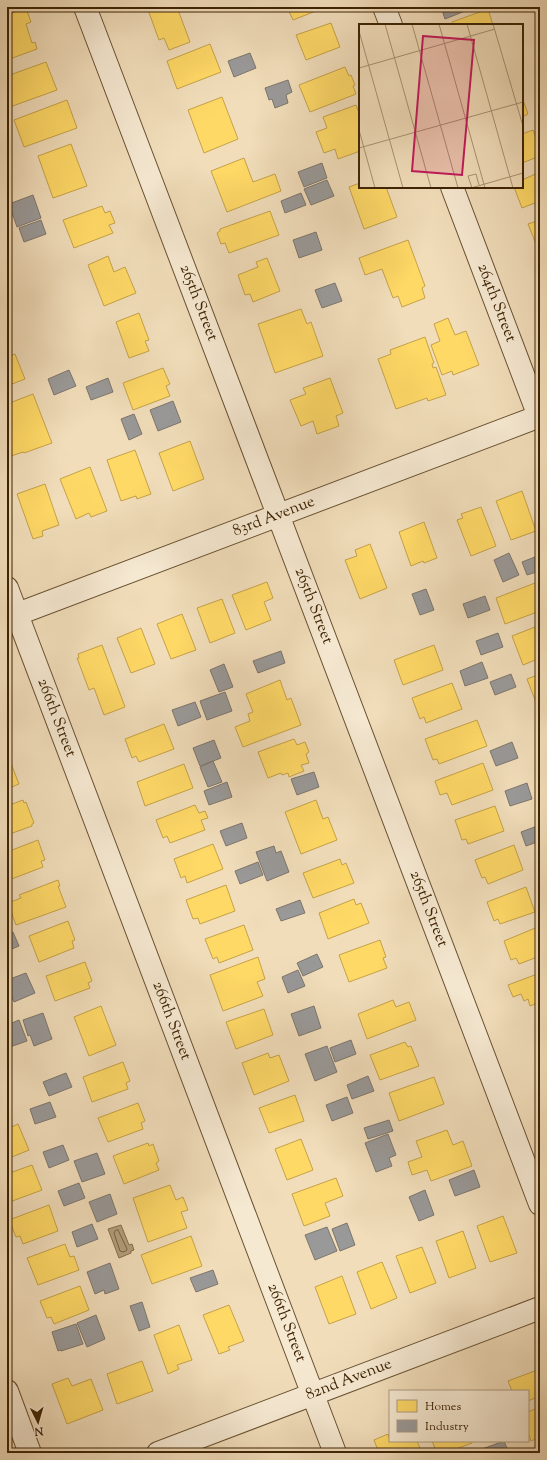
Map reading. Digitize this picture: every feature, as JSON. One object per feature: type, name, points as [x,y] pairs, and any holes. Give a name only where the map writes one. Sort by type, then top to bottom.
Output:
[{"type":"street","name":"265th Street","points":[[86,7],[540,1204]]},
{"type":"street","points":[[384,7],[391,24]]},
{"type":"street","name":"264th Street","points":[[452,188],[540,417]]},
{"type":"street","name":"83rd Avenue","points":[[12,616],[540,417]]},
{"type":"street","name":"266th Street","points":[[7,588],[12,616],[335,1453]]},
{"type":"street","name":"82nd Avenue","points":[[158,1453],[540,1308]]},
{"type":"street","points":[[7,1391],[30,1453]]},
{"type":"water","points":[[121,1225],[129,1245],[132,1244],[134,1250],[131,1251],[131,1253],[119,1258],[108,1229]]},
{"type":"building: Homes","points":[[147,7],[177,7],[190,42],[169,50],[164,38],[159,40]]},
{"type":"building: Homes","points":[[287,7],[326,7],[293,20]]},
{"type":"building: Homes","points":[[26,8],[31,22],[26,24],[32,43],[35,42],[37,49],[7,60],[7,15]]},
{"type":"building: Homes","points":[[488,9],[493,24],[453,24],[452,22]]},
{"type":"building: Homes","points":[[331,23],[340,47],[306,60],[296,35]]},
{"type":"building: Homes","points":[[210,44],[221,72],[177,89],[167,61]]},
{"type":"building: Homes","points":[[46,62],[57,90],[7,108],[7,76]]},
{"type":"building: Homes","points":[[345,67],[349,76],[351,75],[355,85],[353,86],[356,94],[310,112],[299,85]]},
{"type":"building: Homes","points":[[222,97],[238,139],[204,153],[188,110]]},
{"type":"building: Homes","points":[[67,100],[77,128],[24,147],[14,120]]},
{"type":"building: Homes","points":[[523,100],[528,114],[523,116]]},
{"type":"building: Homes","points":[[356,105],[359,112],[359,151],[338,159],[335,149],[324,153],[316,132],[327,128],[323,117]]},
{"type":"building: Homes","points":[[533,130],[540,148],[540,156],[523,163],[523,134]]},
{"type":"building: Homes","points":[[71,144],[87,186],[53,198],[38,156]]},
{"type":"building: Homes","points":[[244,158],[253,182],[275,174],[281,191],[227,212],[211,171]]},
{"type":"building: Homes","points":[[540,172],[540,201],[522,208],[514,188],[523,188],[523,180]]},
{"type":"building: Homes","points":[[359,183],[359,188],[386,188],[397,217],[364,229],[349,187]]},
{"type":"building: Homes","points":[[102,206],[105,213],[110,211],[115,223],[109,225],[113,233],[74,248],[63,220]]},
{"type":"building: Homes","points":[[270,211],[279,235],[229,253],[225,243],[221,244],[217,233],[220,229]]},
{"type":"building: Homes","points":[[540,220],[540,248],[538,249],[528,224]]},
{"type":"building: Homes","points":[[408,240],[425,286],[422,288],[425,298],[402,307],[398,296],[393,298],[382,269],[365,275],[359,258]]},
{"type":"building: Homes","points":[[108,256],[114,272],[125,267],[136,293],[104,306],[88,265]]},
{"type":"building: Homes","points":[[267,258],[280,291],[253,302],[250,294],[245,295],[238,275],[258,267],[256,262]]},
{"type":"building: Homes","points":[[301,309],[307,324],[311,322],[323,356],[275,373],[258,324]]},
{"type":"building: Homes","points":[[139,313],[149,340],[145,341],[149,351],[129,358],[116,322]]},
{"type":"building: Homes","points":[[448,318],[455,335],[466,331],[479,365],[453,375],[452,371],[442,375],[431,345],[440,341],[434,324]]},
{"type":"building: Homes","points":[[425,337],[434,363],[432,364],[433,368],[436,367],[446,395],[428,401],[427,398],[396,409],[378,359],[391,354],[390,350]]},
{"type":"building: Homes","points":[[15,354],[25,379],[7,386],[7,357]]},
{"type":"building: Homes","points":[[163,368],[170,384],[166,386],[170,396],[133,410],[123,383]]},
{"type":"building: Homes","points":[[330,378],[343,413],[336,416],[339,426],[317,434],[313,421],[301,426],[290,400],[306,394],[303,388]]},
{"type":"building: Homes","points":[[33,394],[52,443],[11,456],[7,445],[7,404]]},
{"type":"building: Homes","points":[[190,441],[204,479],[173,491],[159,453]]},
{"type":"building: Homes","points":[[135,450],[151,494],[137,499],[136,496],[121,501],[107,460]]},
{"type":"building: Homes","points":[[90,467],[107,511],[91,517],[89,513],[76,519],[60,479]]},
{"type":"building: Homes","points":[[45,484],[59,525],[42,531],[43,536],[33,539],[17,494]]},
{"type":"building: Homes","points":[[522,491],[536,531],[511,540],[496,501]]},
{"type":"building: Homes","points":[[481,507],[496,546],[471,556],[457,520],[463,518],[461,514]]},
{"type":"building: Homes","points":[[424,522],[437,558],[424,563],[423,561],[411,566],[399,532]]},
{"type":"building: Homes","points":[[370,544],[387,588],[360,599],[345,560],[357,556],[355,550]]},
{"type":"building: Homes","points":[[267,582],[273,598],[264,602],[271,620],[246,630],[232,595]]},
{"type":"building: Homes","points":[[535,583],[540,596],[540,603],[538,604],[540,611],[505,624],[496,598]]},
{"type":"building: Homes","points":[[222,599],[235,633],[210,643],[197,608]]},
{"type":"building: Homes","points":[[182,614],[196,650],[171,659],[157,624]]},
{"type":"building: Homes","points":[[540,625],[540,658],[523,665],[512,636]]},
{"type":"building: Homes","points":[[141,628],[155,664],[131,673],[117,638]]},
{"type":"building: Homes","points":[[102,645],[125,707],[104,715],[94,688],[89,690],[77,658],[79,658],[78,654]]},
{"type":"building: Homes","points":[[434,645],[443,670],[403,685],[394,660]]},
{"type":"building: Homes","points":[[540,674],[540,704],[537,705],[527,679]]},
{"type":"building: Homes","points":[[280,680],[287,700],[291,698],[301,725],[243,747],[235,727],[250,721],[248,714],[253,712],[246,694]]},
{"type":"building: Homes","points":[[452,683],[462,709],[426,723],[424,717],[420,719],[412,698]]},
{"type":"building: Homes","points":[[477,720],[487,746],[439,764],[437,759],[433,760],[425,739]]},
{"type":"building: Homes","points":[[164,724],[174,749],[139,762],[136,756],[132,758],[125,739]]},
{"type":"building: Homes","points":[[294,739],[297,745],[305,742],[309,752],[306,754],[309,763],[301,765],[304,771],[289,777],[288,773],[282,775],[281,773],[268,778],[258,752]]},
{"type":"building: Homes","points":[[7,760],[8,762],[10,761],[19,784],[7,789]]},
{"type":"building: Homes","points":[[483,763],[493,790],[452,805],[447,793],[440,795],[435,781]]},
{"type":"building: Homes","points":[[184,764],[193,788],[145,806],[137,782]]},
{"type":"building: Homes","points":[[23,800],[24,803],[26,802],[34,823],[32,826],[7,835],[7,806]]},
{"type":"building: Homes","points":[[316,800],[323,819],[328,817],[337,840],[301,854],[285,812]]},
{"type":"building: Homes","points":[[195,805],[199,813],[205,811],[208,818],[201,820],[205,830],[170,843],[167,836],[163,838],[156,820]]},
{"type":"building: Homes","points":[[495,806],[504,831],[468,844],[466,839],[462,840],[455,820]]},
{"type":"building: Homes","points":[[38,840],[45,860],[41,861],[43,867],[9,880],[7,874],[7,852]]},
{"type":"building: Homes","points":[[213,844],[223,869],[187,883],[185,876],[181,878],[174,859]]},
{"type":"building: Homes","points":[[514,845],[523,870],[488,884],[485,877],[482,878],[475,860]]},
{"type":"building: Homes","points":[[340,859],[342,865],[346,863],[354,883],[313,898],[303,873]]},
{"type":"building: Homes","points":[[58,880],[60,886],[58,886],[66,907],[16,925],[8,903],[21,898],[19,895]]},
{"type":"building: Homes","points":[[226,885],[235,911],[200,924],[198,918],[193,919],[186,900]]},
{"type":"building: Homes","points":[[526,887],[535,912],[500,924],[498,919],[494,921],[487,902]]},
{"type":"building: Homes","points":[[354,899],[356,905],[361,903],[369,923],[328,939],[319,913]]},
{"type":"building: Homes","points":[[68,921],[75,940],[72,941],[74,948],[39,962],[29,936]]},
{"type":"building: Homes","points":[[244,925],[253,950],[219,963],[217,957],[213,959],[205,939]]},
{"type":"building: Homes","points":[[540,926],[540,956],[519,964],[516,958],[511,960],[504,941]]},
{"type":"building: Homes","points":[[380,940],[386,957],[383,958],[387,968],[349,982],[339,955]]},
{"type":"building: Homes","points":[[258,957],[265,979],[257,982],[263,996],[223,1011],[210,975]]},
{"type":"building: Homes","points":[[85,962],[92,981],[88,983],[90,988],[55,1001],[46,976]]},
{"type":"building: Homes","points":[[540,973],[540,1002],[530,1006],[528,999],[524,1001],[521,994],[513,997],[508,985]]},
{"type":"building: Homes","points":[[393,1000],[396,1007],[409,1002],[416,1020],[367,1039],[358,1014]]},
{"type":"building: Homes","points":[[101,1006],[116,1045],[89,1056],[74,1017]]},
{"type":"building: Homes","points":[[264,1009],[273,1035],[236,1049],[226,1022]]},
{"type":"building: Homes","points":[[405,1042],[408,1047],[411,1046],[419,1066],[380,1080],[370,1055]]},
{"type":"building: Homes","points":[[268,1053],[270,1058],[279,1055],[289,1081],[254,1095],[242,1063]]},
{"type":"building: Homes","points":[[123,1062],[130,1081],[126,1083],[128,1089],[92,1102],[83,1077]]},
{"type":"building: Homes","points":[[434,1077],[444,1104],[399,1121],[389,1093]]},
{"type":"building: Homes","points":[[295,1095],[304,1121],[269,1133],[259,1108]]},
{"type":"building: Homes","points":[[138,1103],[145,1121],[141,1123],[143,1129],[108,1142],[98,1118]]},
{"type":"building: Homes","points":[[18,1124],[29,1150],[7,1159],[7,1129]]},
{"type":"building: Homes","points":[[447,1130],[453,1145],[463,1141],[472,1166],[431,1181],[427,1170],[412,1175],[408,1162],[422,1157],[416,1141]]},
{"type":"building: Homes","points":[[301,1139],[313,1170],[287,1180],[275,1149]]},
{"type":"building: Homes","points":[[148,1143],[149,1146],[153,1144],[159,1161],[156,1163],[159,1170],[124,1184],[113,1156]]},
{"type":"building: Homes","points":[[32,1165],[42,1190],[7,1203],[7,1174]]},
{"type":"building: Homes","points":[[336,1178],[343,1196],[325,1203],[330,1216],[304,1226],[292,1194]]},
{"type":"building: Homes","points":[[170,1185],[176,1200],[183,1197],[188,1210],[181,1212],[187,1228],[148,1242],[133,1198]]},
{"type":"building: Homes","points":[[49,1205],[58,1231],[23,1244],[20,1236],[16,1237],[9,1220]]},
{"type":"building: Homes","points":[[503,1216],[517,1253],[490,1262],[477,1226]]},
{"type":"building: Homes","points":[[463,1231],[476,1268],[449,1278],[436,1241]]},
{"type":"building: Homes","points":[[191,1236],[202,1266],[152,1284],[141,1255]]},
{"type":"building: Homes","points":[[65,1244],[70,1257],[74,1256],[79,1270],[38,1285],[27,1258]]},
{"type":"building: Homes","points":[[422,1247],[436,1283],[410,1293],[396,1256]]},
{"type":"building: Homes","points":[[382,1262],[397,1298],[371,1309],[357,1272]]},
{"type":"building: Homes","points":[[342,1276],[356,1314],[329,1324],[315,1287]]},
{"type":"building: Homes","points":[[80,1286],[89,1310],[54,1324],[51,1317],[47,1318],[40,1301]]},
{"type":"building: Homes","points":[[229,1305],[244,1341],[228,1347],[230,1350],[219,1354],[203,1315]]},
{"type":"building: Homes","points":[[179,1325],[192,1360],[177,1365],[179,1369],[168,1374],[154,1335]]},
{"type":"building: Homes","points":[[142,1361],[153,1391],[117,1404],[107,1374]]},
{"type":"building: Homes","points":[[540,1369],[540,1396],[529,1401],[529,1390],[512,1390],[508,1381]]},
{"type":"building: Homes","points":[[68,1378],[72,1386],[91,1379],[103,1410],[67,1424],[52,1384]]},
{"type":"building: Homes","points":[[540,1407],[540,1437],[531,1441],[529,1435],[529,1412]]},
{"type":"building: Homes","points":[[388,1434],[389,1442],[417,1442],[422,1453],[379,1453],[374,1440]]},
{"type":"building: Homes","points":[[432,1442],[472,1442],[445,1453],[437,1453]]},
{"type":"building: Industry","points":[[441,7],[469,7],[470,9],[445,19]]},
{"type":"building: Industry","points":[[250,53],[256,68],[234,77],[228,61]]},
{"type":"building: Industry","points":[[288,80],[292,92],[286,95],[288,103],[275,108],[272,99],[269,100],[265,88]]},
{"type":"building: Industry","points":[[322,163],[327,178],[304,187],[298,172]]},
{"type":"building: Industry","points":[[327,180],[334,196],[311,205],[304,189]]},
{"type":"building: Industry","points":[[301,193],[306,205],[285,213],[281,201]]},
{"type":"building: Industry","points":[[33,195],[41,218],[17,227],[9,204]]},
{"type":"building: Industry","points":[[41,220],[46,234],[24,242],[19,228]]},
{"type":"building: Industry","points":[[316,232],[322,250],[299,258],[293,240]]},
{"type":"building: Industry","points":[[335,283],[342,301],[322,308],[315,290]]},
{"type":"building: Industry","points":[[69,370],[76,386],[54,395],[48,379]]},
{"type":"building: Industry","points":[[108,378],[113,392],[91,400],[86,387]]},
{"type":"building: Industry","points":[[173,401],[181,422],[158,431],[150,410]]},
{"type":"building: Industry","points":[[134,414],[142,434],[129,440],[121,419]]},
{"type":"building: Industry","points":[[509,553],[519,575],[503,582],[494,560]]},
{"type":"building: Industry","points":[[540,555],[540,571],[527,575],[522,562]]},
{"type":"building: Industry","points":[[426,589],[434,610],[420,615],[412,594]]},
{"type":"building: Industry","points":[[485,596],[490,610],[468,618],[463,604]]},
{"type":"building: Industry","points":[[498,633],[503,647],[481,655],[476,641]]},
{"type":"building: Industry","points":[[281,651],[285,663],[258,673],[253,661]]},
{"type":"building: Industry","points":[[482,662],[488,678],[465,686],[460,671]]},
{"type":"building: Industry","points":[[224,664],[233,687],[219,692],[210,670]]},
{"type":"building: Industry","points":[[511,674],[516,687],[495,695],[490,682]]},
{"type":"building: Industry","points":[[225,692],[232,711],[207,720],[200,701]]},
{"type":"building: Industry","points":[[195,702],[201,717],[178,726],[172,710]]},
{"type":"building: Industry","points":[[214,740],[221,758],[200,766],[193,748]]},
{"type":"building: Industry","points":[[512,742],[518,758],[496,766],[490,751]]},
{"type":"building: Industry","points":[[213,761],[222,782],[208,787],[200,767]]},
{"type":"building: Industry","points":[[314,772],[319,787],[297,795],[291,779]]},
{"type":"building: Industry","points":[[227,782],[232,797],[209,805],[204,791]]},
{"type":"building: Industry","points":[[527,783],[532,799],[510,806],[505,791]]},
{"type":"building: Industry","points":[[242,823],[247,838],[226,846],[220,831]]},
{"type":"building: Industry","points":[[540,825],[540,841],[526,846],[521,832]]},
{"type":"building: Industry","points":[[274,846],[276,853],[281,851],[289,872],[267,881],[256,852]]},
{"type":"building: Industry","points":[[258,862],[263,875],[240,884],[235,871]]},
{"type":"building: Industry","points":[[300,900],[305,913],[281,921],[276,909]]},
{"type":"building: Industry","points":[[13,932],[19,946],[7,951],[7,934]]},
{"type":"building: Industry","points":[[317,954],[323,967],[303,976],[297,963]]},
{"type":"building: Industry","points":[[298,970],[305,986],[288,993],[282,977]]},
{"type":"building: Industry","points":[[26,973],[35,993],[14,1002],[7,985],[7,980]]},
{"type":"building: Industry","points":[[314,1006],[321,1028],[299,1036],[291,1014]]},
{"type":"building: Industry","points":[[43,1013],[52,1039],[34,1046],[30,1035],[28,1036],[23,1020]]},
{"type":"building: Industry","points":[[19,1020],[27,1041],[7,1048],[7,1025]]},
{"type":"building: Industry","points":[[351,1040],[356,1054],[335,1062],[330,1048]]},
{"type":"building: Industry","points":[[327,1046],[337,1072],[315,1081],[305,1054]]},
{"type":"building: Industry","points":[[66,1073],[72,1087],[49,1096],[43,1082]]},
{"type":"building: Industry","points":[[368,1076],[374,1091],[352,1099],[347,1085]]},
{"type":"building: Industry","points":[[347,1097],[353,1113],[332,1121],[326,1105]]},
{"type":"building: Industry","points":[[50,1102],[56,1117],[35,1124],[30,1109]]},
{"type":"building: Industry","points":[[389,1120],[393,1131],[368,1139],[364,1128]]},
{"type":"building: Industry","points":[[388,1134],[396,1155],[389,1158],[392,1166],[376,1172],[365,1143]]},
{"type":"building: Industry","points":[[63,1145],[69,1160],[49,1168],[43,1152]]},
{"type":"building: Industry","points":[[97,1153],[105,1174],[82,1182],[74,1161]]},
{"type":"building: Industry","points":[[474,1170],[480,1187],[455,1196],[449,1180]]},
{"type":"building: Industry","points":[[79,1183],[85,1198],[64,1206],[58,1191]]},
{"type":"building: Industry","points":[[425,1190],[434,1215],[419,1221],[409,1197]]},
{"type":"building: Industry","points":[[110,1194],[117,1214],[97,1222],[89,1202]]},
{"type":"building: Industry","points":[[347,1223],[355,1245],[340,1251],[332,1229]]},
{"type":"building: Industry","points":[[92,1224],[98,1239],[77,1247],[72,1232]]},
{"type":"building: Industry","points":[[327,1227],[337,1251],[315,1260],[305,1235]]},
{"type":"building: Industry","points":[[110,1263],[119,1289],[105,1294],[104,1290],[95,1294],[87,1272]]},
{"type":"building: Industry","points":[[213,1270],[218,1284],[196,1292],[190,1278]]},
{"type":"building: Industry","points":[[142,1302],[150,1327],[139,1331],[130,1306]]},
{"type":"building: Industry","points":[[96,1315],[105,1339],[87,1347],[77,1323]]},
{"type":"building: Industry","points":[[76,1324],[83,1344],[58,1351],[52,1332]]},
{"type":"building: Industry","points":[[504,1442],[509,1453],[484,1453],[482,1449]]}]
